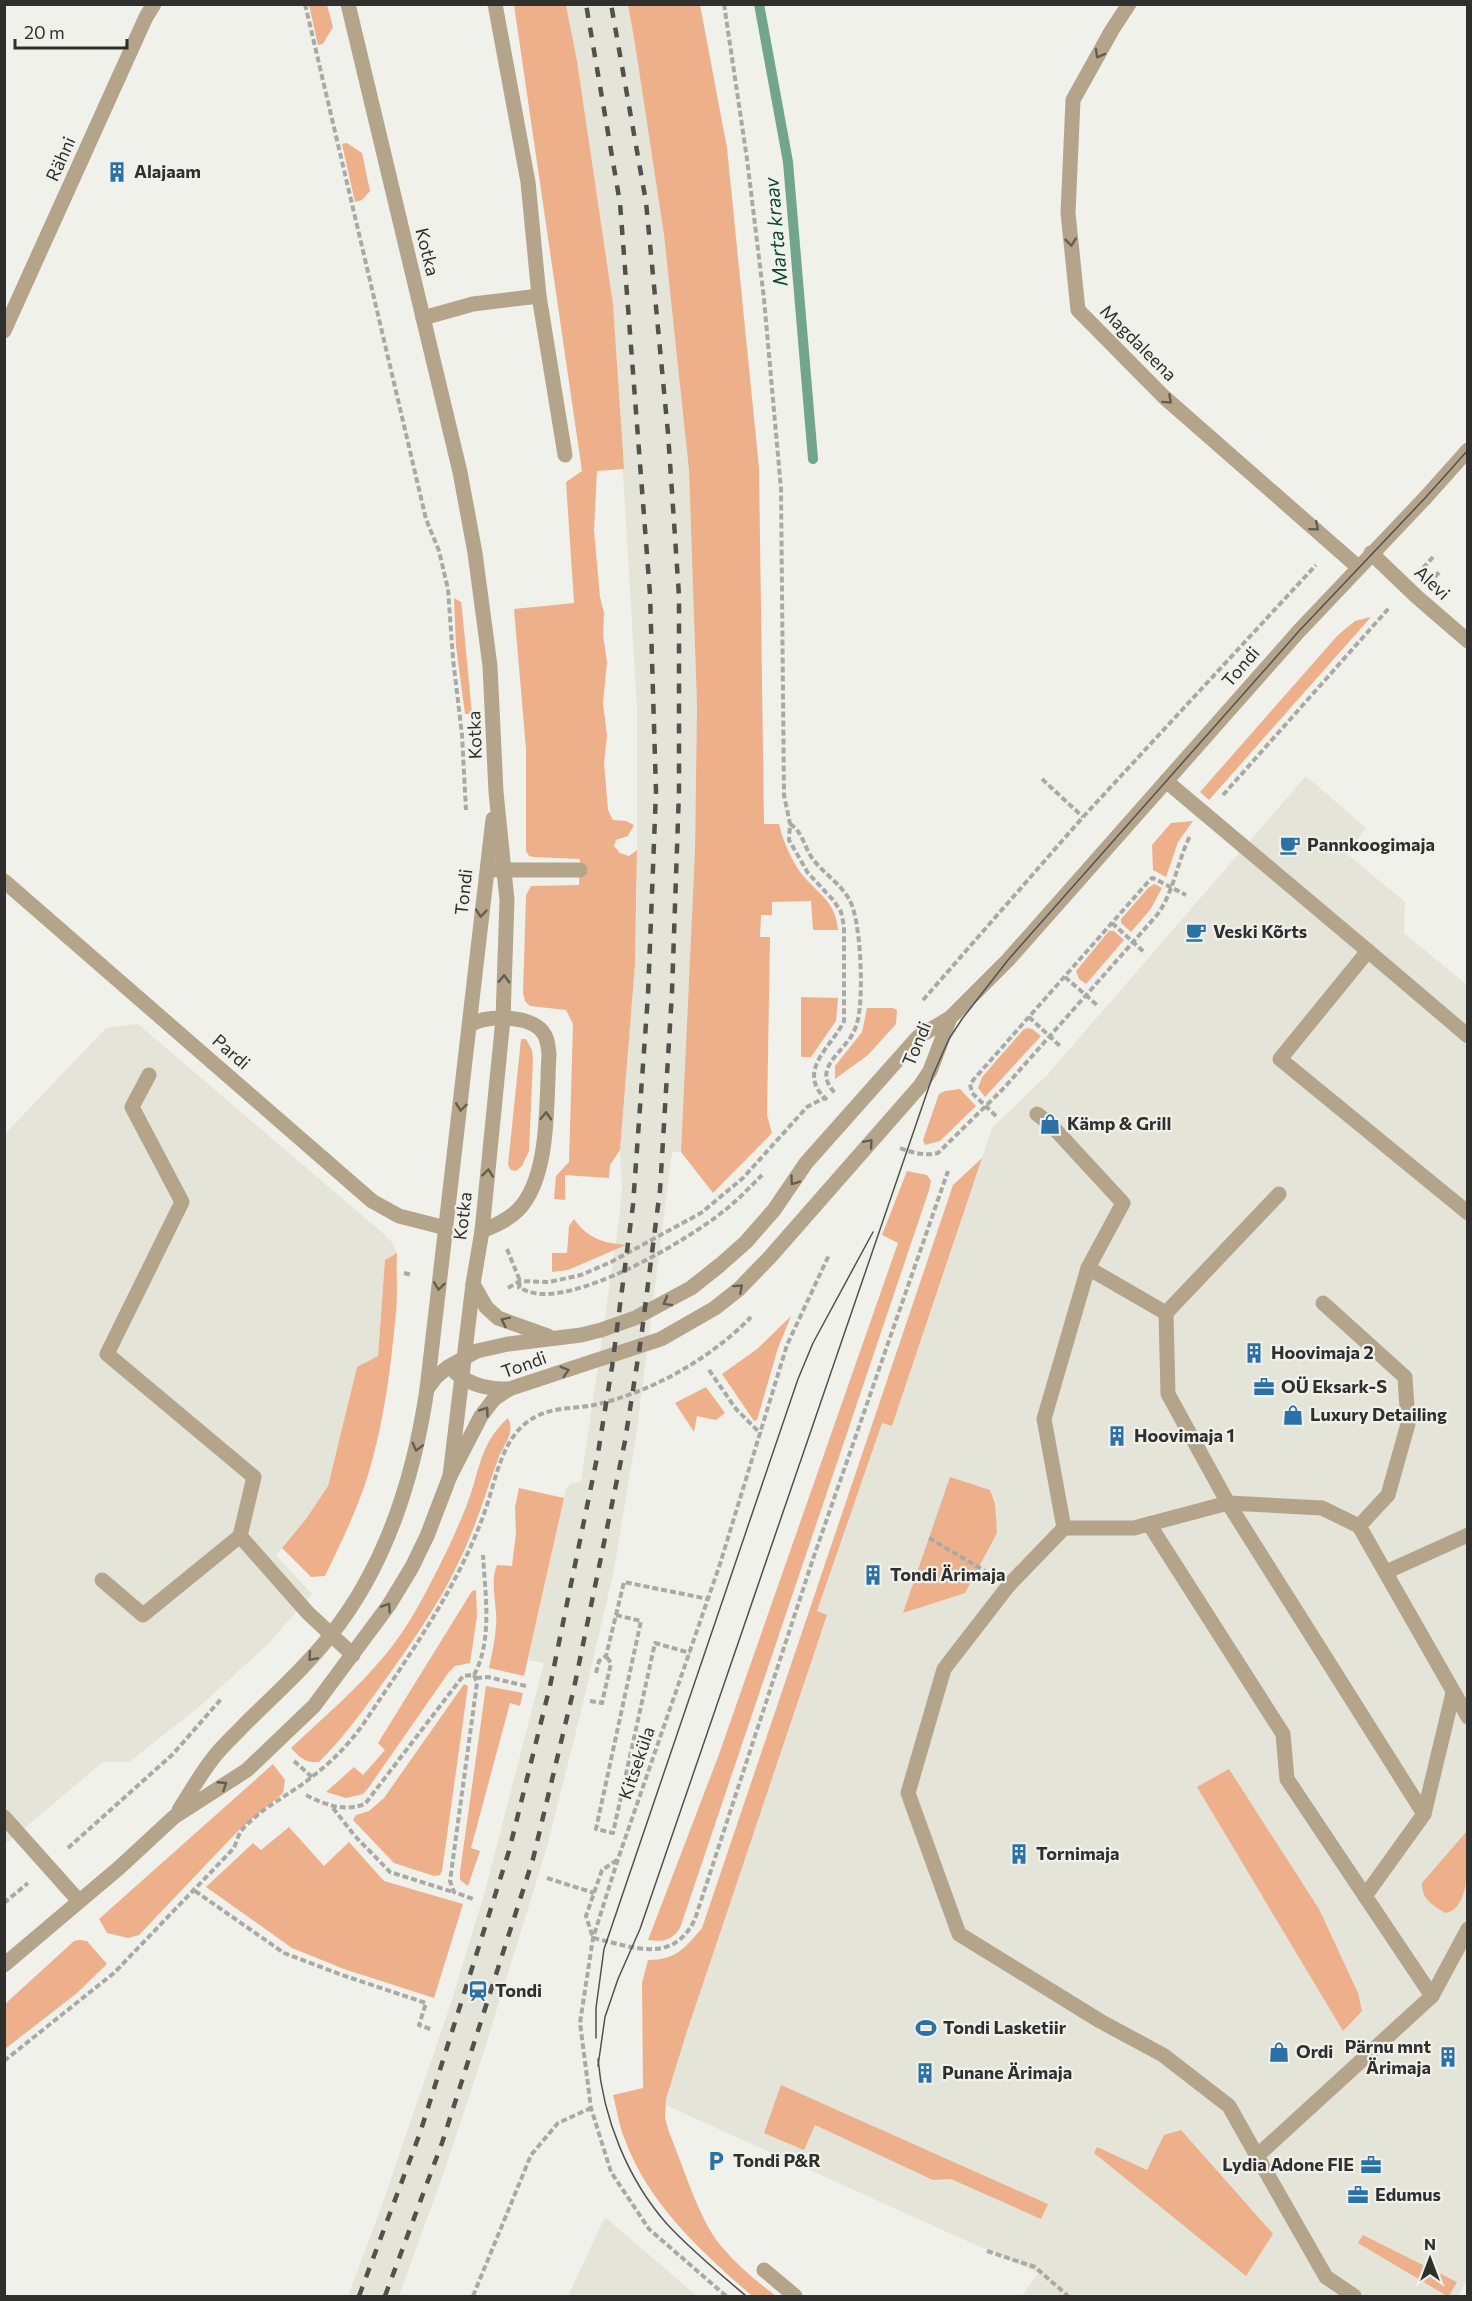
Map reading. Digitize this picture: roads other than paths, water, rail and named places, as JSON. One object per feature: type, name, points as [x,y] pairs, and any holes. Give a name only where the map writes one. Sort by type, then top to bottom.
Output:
[{"type":"street","name":"Rähni","points":[[4,331],[141,28],[154,4]]},
{"type":"street","name":"Kotka","points":[[348,4],[460,472],[475,553],[490,675],[496,792],[507,900],[503,1019],[482,1232],[473,1284],[450,1476]]},
{"type":"street","points":[[495,4],[528,183],[539,296],[565,455]]},
{"type":"street","name":"Magdaleena","points":[[1129,4],[1073,100],[1068,213],[1078,310],[1164,397],[1335,544],[1358,567]]},
{"type":"street","points":[[423,318],[473,304],[539,296]]},
{"type":"street","name":"Tondi","points":[[427,1389],[436,1377],[465,1356],[494,1347],[601,1330],[635,1318],[666,1303],[710,1274],[746,1242],[774,1210],[806,1163],[918,1037],[950,1018],[1008,960],[1291,639],[1426,497],[1467,450]]},
{"type":"street","name":"Alevi","points":[[1371,553],[1467,641]]},
{"type":"street","points":[[1166,782],[1467,1036]]},
{"type":"street","name":"Tondi","points":[[174,1817],[214,1757],[307,1663],[331,1635],[358,1595],[393,1526],[417,1447],[427,1389],[496,792]]},
{"type":"street","points":[[486,870],[580,870]]},
{"type":"street","name":"Pardi","points":[[4,881],[372,1201],[399,1216],[446,1228]]},
{"type":"street","points":[[1368,951],[1280,1059],[1467,1213]]},
{"type":"street","points":[[470,1025],[488,1018],[524,1022],[542,1031],[547,1040],[549,1054],[544,1154],[528,1198],[517,1211],[482,1232]]},
{"type":"street","name":"Tondi","points":[[4,1965],[120,1867],[174,1817],[247,1770],[314,1706],[389,1605],[412,1567],[427,1536],[450,1476],[481,1416],[494,1399],[509,1389],[661,1339],[715,1308],[739,1289],[770,1257],[920,1086],[930,1071],[950,1018]]},
{"type":"street","points":[[102,1580],[143,1615],[240,1536],[254,1477],[107,1354],[182,1202],[132,1107],[149,1075]]},
{"type":"street","points":[[1037,1114],[1050,1124],[1123,1203],[1088,1268],[1044,1419],[1064,1528]]},
{"type":"street","points":[[1279,1194],[1166,1313],[1168,1394],[1228,1503],[1424,1814]]},
{"type":"street","points":[[1088,1268],[1166,1313]]},
{"type":"street","points":[[473,1284],[486,1307],[498,1318],[552,1338]]},
{"type":"street","points":[[1323,1304],[1405,1377],[1408,1424],[1388,1495],[1359,1526]]},
{"type":"street","points":[[432,1345],[448,1367],[463,1379],[485,1387],[509,1389]]},
{"type":"street","points":[[1354,2296],[1326,2277],[1229,2106],[1163,2055],[1100,2021],[959,1934],[908,1793],[944,1669],[1009,1585],[1064,1528],[1134,1528],[1228,1503],[1322,1508],[1359,1526],[1467,1717]]},
{"type":"street","points":[[1149,1524],[1283,1734],[1287,1779],[1431,1996]]},
{"type":"street","points":[[1386,1572],[1467,1535]]},
{"type":"street","points":[[240,1536],[308,1613],[353,1655]]},
{"type":"street","points":[[1365,1896],[1424,1814],[1453,1693]]},
{"type":"street","points":[[4,1817],[79,1901]]},
{"type":"street","points":[[1257,2156],[1431,1996],[1467,1929]]},
{"type":"street","points":[[764,2271],[795,2296]]},
{"type":"waterway","name":"Marta kraav","points":[[759,4],[788,162],[813,459]]},
{"type":"tram line","points":[[598,2066],[605,2017],[618,1979],[640,1929],[933,1075],[949,1039],[1008,960],[1299,631],[1468,450]]},
{"type":"tram line","points":[[596,2038],[596,2008],[604,1949],[798,1379],[813,1343],[873,1232]]},
{"type":"tram line","points":[[598,2059],[605,2103],[612,2126],[640,2188],[676,2234],[746,2296]]},
{"type":"railway","points":[[359,2296],[420,2133],[509,1851],[550,1686],[598,1453],[612,1367],[633,1205],[648,995],[656,791],[650,594],[620,203],[586,4]]},
{"type":"railway","points":[[385,2296],[442,2143],[533,1859],[574,1688],[625,1441],[660,1190],[672,992],[679,791],[679,596],[668,433],[646,202],[611,4]]},
{"type":"place","name":"Alajaam","points":[[117,172]]},
{"type":"place","name":"Pannkoogimaja","points":[[1290,845]]},
{"type":"place","name":"Veski Kõrts","points":[[1196,932]]},
{"type":"place","name":"Kämp & Grill","points":[[1050,1124]]},
{"type":"place","name":"Hoovimaja 2","points":[[1254,1353]]},
{"type":"place","name":"OÜ Eksark-S","points":[[1264,1387]]},
{"type":"place","name":"Luxury Detailing","points":[[1293,1415]]},
{"type":"place","name":"Hoovimaja 1","points":[[1117,1436]]},
{"type":"place","name":"Tondi Ärimaja","points":[[873,1575]]},
{"type":"place","name":"Tornimaja","points":[[1019,1854]]},
{"type":"place","name":"Tondi","points":[[478,1991]]},
{"type":"place","name":"Tondi Lasketiir","points":[[926,2028]]},
{"type":"place","name":"Ordi","points":[[1279,2052]]},
{"type":"place","name":"Pärnu mnt Ärimaja","points":[[1448,2057]]},
{"type":"place","name":"Punane Ärimaja","points":[[925,2073]]},
{"type":"place","name":"Tondi P&R","points":[[716,2161]]},
{"type":"place","name":"Lydia Adone FIE","points":[[1371,2165]]},
{"type":"place","name":"Edumus","points":[[1358,2195]]}]
